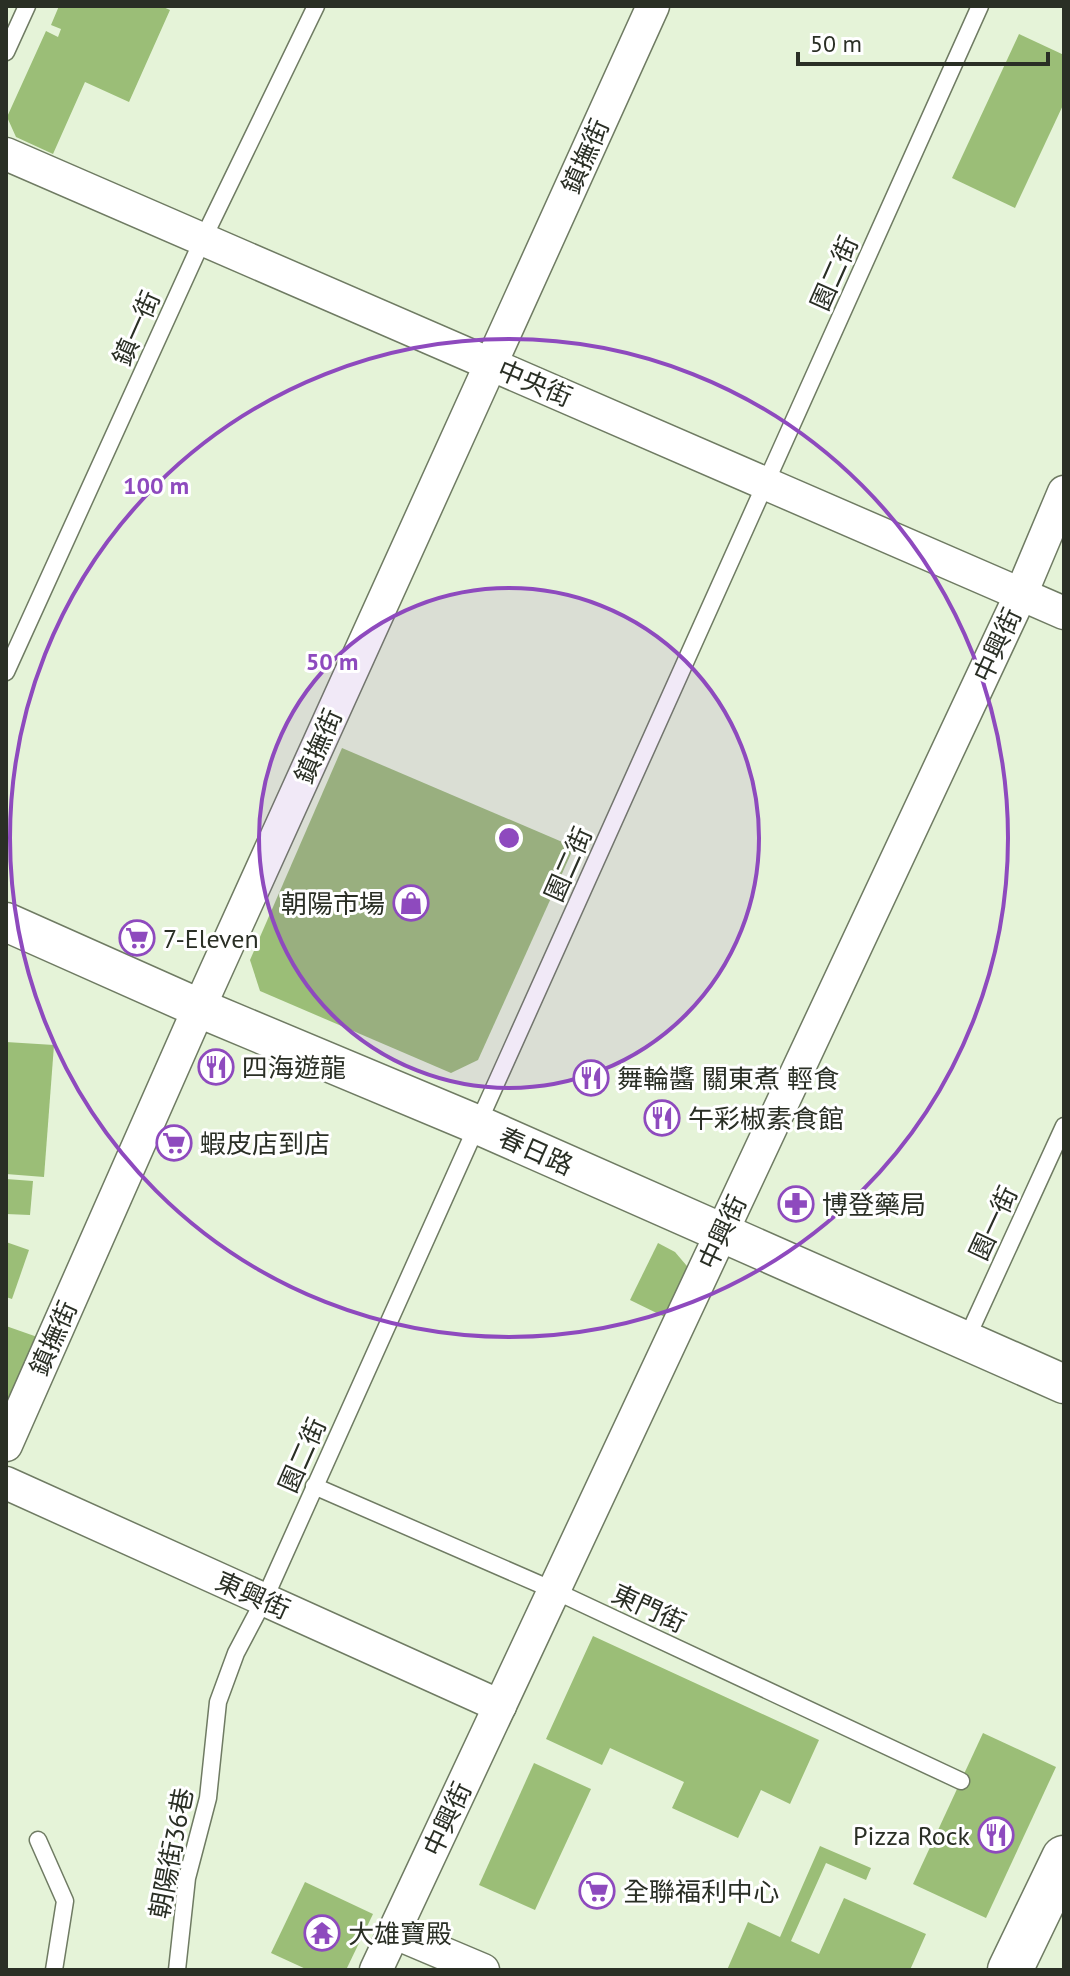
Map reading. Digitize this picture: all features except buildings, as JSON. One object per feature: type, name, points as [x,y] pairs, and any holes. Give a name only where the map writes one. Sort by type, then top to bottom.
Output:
[{"type":"main road","points":[[1010,1970],[1064,1858]]},
{"type":"street","name":"鎮撫街","points":[[6,1445],[199,1008],[653,6]]},
{"type":"street","name":"中央街","points":[[6,154],[1064,613]]},
{"type":"street","name":"中興街","points":[[376,1970],[1021,594],[1064,492]]},
{"type":"street","name":"春日路","points":[[6,922],[199,1008],[476,1124],[1064,1384]]},
{"type":"street","name":"東興街","points":[[6,1483],[500,1706]]},
{"type":"street","points":[[393,1932],[483,1970]]},
{"type":"lane","points":[[6,52],[27,6]]},
{"type":"lane","name":"鎮一街","points":[[6,672],[203,239],[316,6]]},
{"type":"lane","name":"園二街","points":[[213,1745],[218,1702],[236,1653],[264,1600],[980,6]]},
{"type":"lane","name":"園一街","points":[[966,1340],[1064,1126]]},
{"type":"lane","name":"東門街","points":[[314,1486],[553,1590],[961,1781]]},
{"type":"lane","name":"朝陽街36巷","points":[[177,1970],[187,1878],[208,1798],[213,1745]]},
{"type":"lane","points":[[38,1840],[65,1901],[54,1970]]},
{"type":"place","name":"朝陽市場","points":[[411,903]]},
{"type":"place","name":"7-Eleven","points":[[137,938]]},
{"type":"place","name":"四海遊龍","points":[[216,1067]]},
{"type":"place","name":"舞輪醬 關東煮 輕食","points":[[591,1078]]},
{"type":"place","name":"午彩椒素食館","points":[[662,1118]]},
{"type":"place","name":"蝦皮店到店","points":[[174,1143]]},
{"type":"place","name":"博登藥局","points":[[796,1204]]},
{"type":"place","name":"Pizza Rock","points":[[996,1835]]},
{"type":"place","name":"全聯福利中心","points":[[597,1891]]},
{"type":"place","name":"大雄寶殿","points":[[322,1933]]}]
